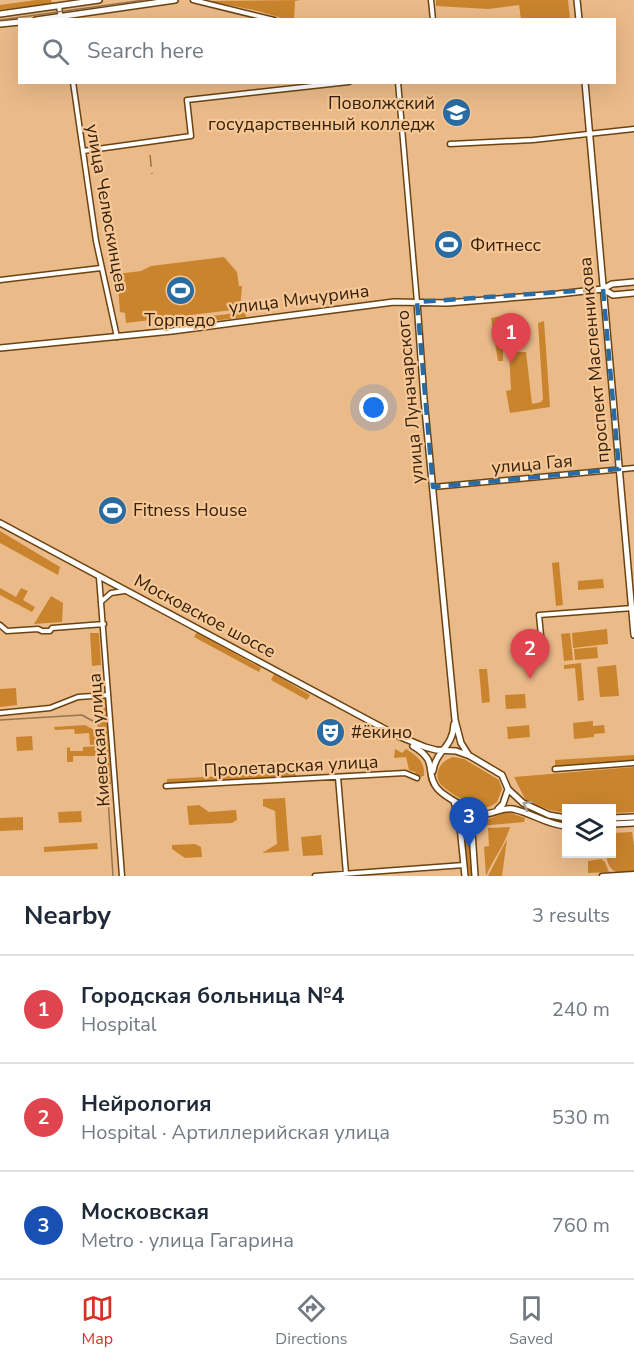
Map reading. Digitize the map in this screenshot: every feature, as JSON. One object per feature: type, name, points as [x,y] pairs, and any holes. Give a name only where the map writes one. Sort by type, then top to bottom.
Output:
[{"type":"main road","points":[[0,14],[99,0]]},
{"type":"main road","points":[[61,18],[175,0]]},
{"type":"main road","points":[[577,0],[579,18]]},
{"type":"main road","points":[[0,24],[18,22]]},
{"type":"main road","name":"проспект Масленникова","points":[[585,84],[634,635]]},
{"type":"main road","name":"улица Мичурина","points":[[0,348],[117,337],[394,302],[464,302],[603,290],[612,284],[634,282]]},
{"type":"main road","name":"улица Мичурина","points":[[603,290],[613,295],[634,293]]},
{"type":"main road","name":"улица Луначарского","points":[[417,302],[424,399],[454,709],[461,743],[470,756]]},
{"type":"main road","name":"Московское шоссе","points":[[0,523],[396,735],[424,753],[433,772],[436,788],[453,800],[485,814]]},
{"type":"main road","name":"улица Луначарского","points":[[444,751],[453,736],[454,709]]},
{"type":"main road","name":"Московское шоссе","points":[[396,735],[425,747],[461,752],[470,756],[498,772],[504,778],[508,789],[523,803],[542,813],[562,817]]},
{"type":"main road","points":[[433,772],[435,762],[444,751]]},
{"type":"main road","points":[[497,810],[503,804],[508,789]]},
{"type":"main road","points":[[453,800],[458,815],[465,876]]},
{"type":"main road","points":[[475,876],[472,832],[474,825],[485,814],[497,810],[514,809],[539,820],[562,825]]},
{"type":"main road","points":[[616,818],[634,817]]},
{"type":"main road","points":[[616,824],[634,823]]},
{"type":"street","points":[[193,0],[266,18]]},
{"type":"street","points":[[431,0],[433,18]]},
{"type":"street","points":[[59,6],[61,18]]},
{"type":"street","name":"улица Челюскинцев","points":[[73,84],[101,268],[117,337]]},
{"type":"street","points":[[83,151],[191,136],[187,100],[316,84]]},
{"type":"street","name":"улица Луначарского","points":[[398,84],[417,302]]},
{"type":"street","points":[[450,144],[589,135],[634,129]]},
{"type":"street","points":[[0,280],[101,268]]},
{"type":"street","name":"улица Гая","points":[[433,487],[634,468]]},
{"type":"street","name":"Киевская улица","points":[[99,577],[122,876]]},
{"type":"street","points":[[102,602],[111,593],[126,591]]},
{"type":"street","points":[[543,656],[539,615],[633,608]]},
{"type":"street","points":[[0,626],[7,631],[38,629],[50,631],[52,628],[104,624]]},
{"type":"street","points":[[0,713],[50,708],[78,697],[108,695]]},
{"type":"street","points":[[555,769],[634,763]]},
{"type":"street","name":"Пролетарская улица","points":[[166,786],[405,773],[417,778]]},
{"type":"street","points":[[338,777],[346,874]]},
{"type":"street","points":[[315,876],[464,865]]},
{"type":"street","points":[[602,876],[634,874]]},
{"type":"highlighted area","points":[[603,289],[619,469],[433,487],[417,302]]},
{"type":"shaded area","points":[[51,0],[52,3],[0,10],[0,5]]},
{"type":"shaded area","points":[[300,0],[295,1],[294,18],[282,18],[208,1]]},
{"type":"shaded area","points":[[436,0],[568,0],[570,18],[521,18],[519,5],[488,9],[436,6]]},
{"type":"shaded area","name":"Торпедо","points":[[224,257],[237,272],[239,286],[242,286],[240,309],[126,323],[125,313],[120,312],[117,274],[141,271],[151,266]]},
{"type":"shaded area","points":[[245,312],[246,317],[176,325],[170,323],[170,321]]},
{"type":"shaded area","points":[[505,315],[506,327],[516,327],[518,341],[516,352],[526,352],[532,404],[541,402],[543,399],[538,323],[544,321],[550,407],[510,413],[506,391],[511,390],[509,351],[514,334],[503,335],[503,361],[498,361],[491,318]]},
{"type":"shaded area","points":[[0,531],[60,567],[58,575],[0,543]]},
{"type":"shaded area","points":[[559,562],[563,605],[556,606],[552,563]]},
{"type":"shaded area","points":[[603,579],[604,588],[578,590],[578,581]]},
{"type":"shaded area","points":[[0,588],[16,597],[21,588],[28,591],[23,600],[35,607],[32,612],[0,595]]},
{"type":"shaded area","points":[[51,596],[63,603],[62,622],[34,624]]},
{"type":"shaded area","points":[[607,629],[608,644],[573,648],[572,633]]},
{"type":"shaded area","points":[[197,632],[261,668],[259,672],[194,637]]},
{"type":"shaded area","points":[[90,633],[99,633],[101,665],[92,666]]},
{"type":"shaded area","points":[[570,633],[573,660],[564,661],[561,634]]},
{"type":"shaded area","points":[[597,647],[598,658],[575,660],[574,649]]},
{"type":"shaded area","points":[[581,663],[584,700],[578,701],[575,668],[564,669],[564,665]]},
{"type":"shaded area","points":[[616,665],[619,696],[600,697],[597,667]]},
{"type":"shaded area","points":[[479,669],[487,669],[490,702],[482,703]]},
{"type":"shaded area","points":[[274,674],[310,695],[307,700],[271,680]]},
{"type":"shaded area","points":[[16,688],[17,705],[0,707],[0,689]]},
{"type":"shaded area","points":[[525,694],[526,708],[506,709],[505,695]]},
{"type":"shaded area","points":[[98,698],[104,698],[106,701],[111,784],[108,784]]},
{"type":"shaded area","points":[[593,721],[593,726],[604,725],[605,733],[594,734],[594,737],[574,739],[573,723]]},
{"type":"shaded area","points":[[85,725],[98,732],[100,744],[90,745],[89,733],[75,734],[74,729],[55,730],[54,727]]},
{"type":"shaded area","points":[[529,725],[530,737],[508,739],[507,727]]},
{"type":"shaded area","points":[[32,736],[33,750],[17,751],[16,737]]},
{"type":"shaded area","points":[[100,746],[99,756],[73,756],[73,762],[67,762],[67,748],[70,747],[70,751],[83,751],[83,747]]},
{"type":"shaded area","points":[[395,749],[402,753],[406,749],[417,757],[422,763],[424,776],[419,777],[415,772],[409,770],[406,757],[394,758]]},
{"type":"shaded area","points":[[634,755],[634,761],[555,766],[555,760]]},
{"type":"shaded area","points":[[453,757],[464,759],[499,780],[502,789],[497,802],[484,808],[474,805],[446,789],[439,782],[438,770],[442,763]]},
{"type":"shaded area","points":[[634,767],[634,812],[616,813],[616,804],[562,804],[562,812],[550,810],[526,801],[514,777]]},
{"type":"shaded area","points":[[295,772],[296,777],[167,785],[167,779]]},
{"type":"shaded area","points":[[285,798],[289,851],[262,853],[277,844],[275,811],[263,806],[263,799]]},
{"type":"shaded area","points":[[199,805],[209,812],[236,810],[237,820],[232,823],[189,825],[187,806]]},
{"type":"shaded area","points":[[462,810],[477,818],[469,831],[473,876],[469,876]]},
{"type":"shaded area","points":[[81,811],[82,822],[59,823],[58,812]]},
{"type":"shaded area","points":[[503,813],[525,818],[524,822],[480,826],[483,822]]},
{"type":"shaded area","points":[[23,817],[23,830],[0,831],[0,818]]},
{"type":"shaded area","points":[[510,827],[486,876],[484,847],[489,846],[488,828]]},
{"type":"shaded area","points":[[632,832],[634,873],[615,871],[609,865],[607,858],[616,858],[616,833]]},
{"type":"shaded area","points":[[321,835],[323,855],[303,856],[301,837]]},
{"type":"shaded area","points":[[507,839],[502,876],[488,876]]},
{"type":"shaded area","points":[[97,843],[98,849],[44,852],[44,847]]},
{"type":"shaded area","points":[[195,844],[201,847],[202,857],[185,858],[172,849],[172,845]]},
{"type":"shaded area","points":[[601,859],[605,862],[609,872],[588,873],[588,861]]},
{"type":"tram line","points":[[0,20],[144,0]]},
{"type":"tram line","points":[[0,720],[82,715],[98,724],[104,736],[113,876]]},
{"type":"railway","points":[[150,155],[152,174]]},
{"type":"place","name":"Поволжский государственный колледж","points":[[456,113]]},
{"type":"place","name":"Фитнесс","points":[[449,245]]},
{"type":"place","name":"Торпедо","points":[[180,291]]},
{"type":"place","name":"Городская больница №4","points":[[511,363]]},
{"type":"place","name":"Fitness House","points":[[112,510]]},
{"type":"place","name":"Нейрология","points":[[530,679]]},
{"type":"place","name":"#ёкино","points":[[330,732]]},
{"type":"place","name":"Московская","points":[[469,847]]}]
